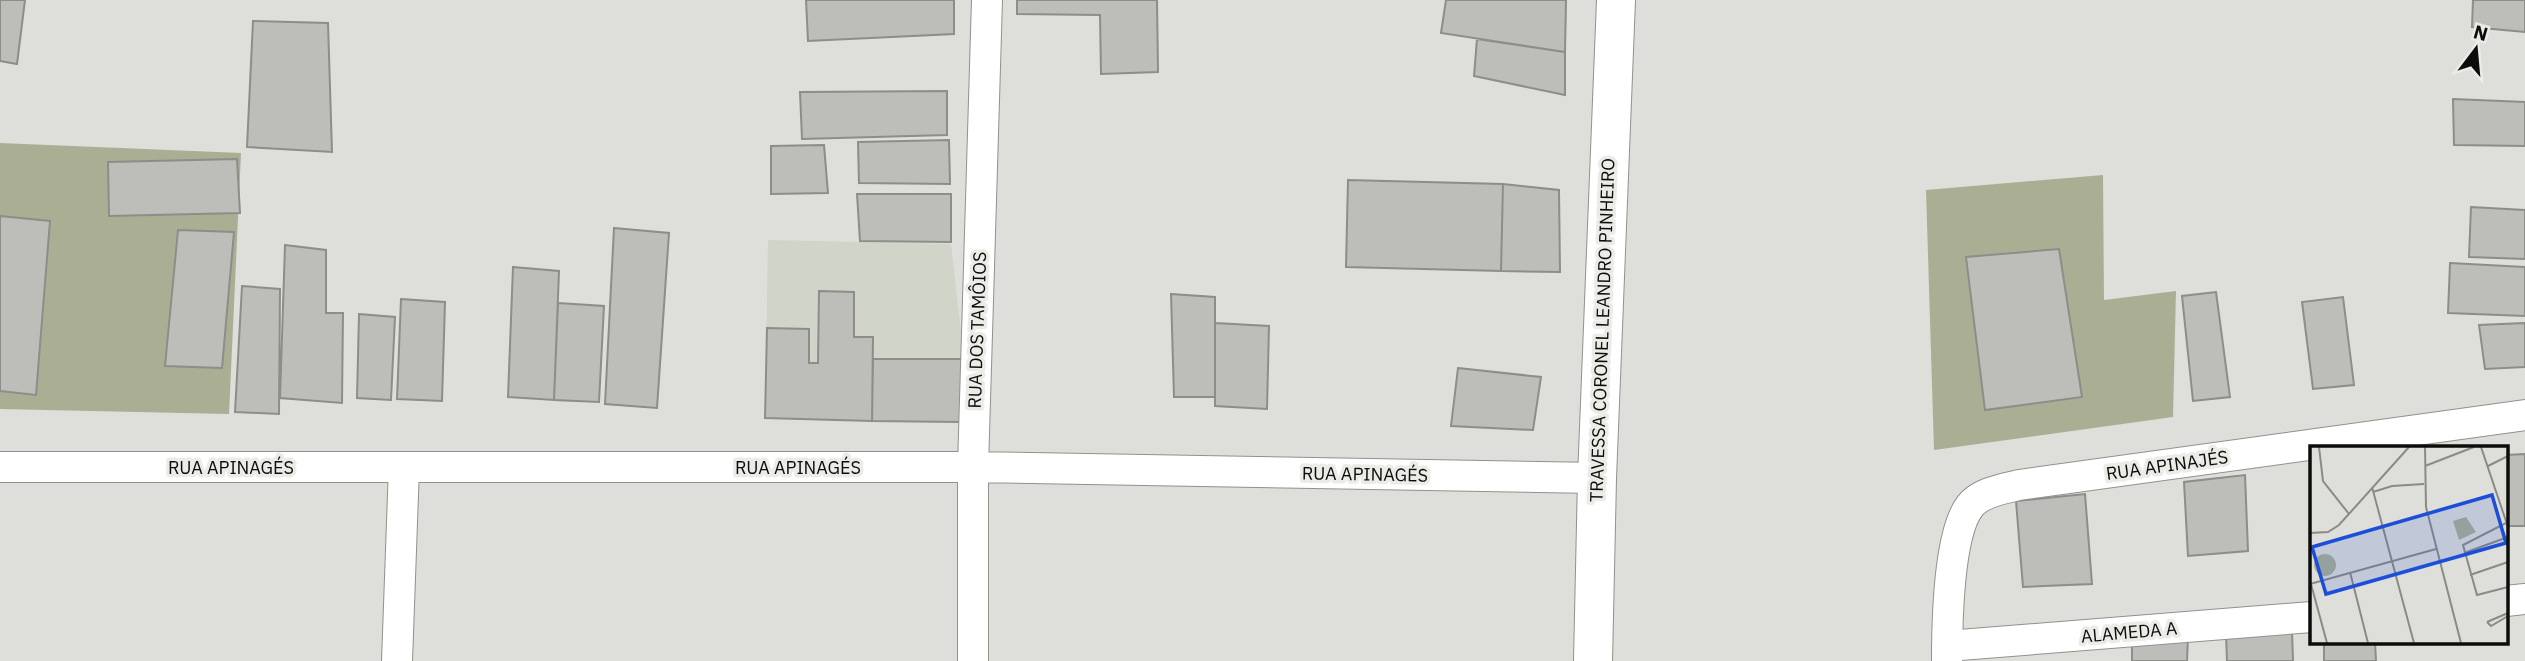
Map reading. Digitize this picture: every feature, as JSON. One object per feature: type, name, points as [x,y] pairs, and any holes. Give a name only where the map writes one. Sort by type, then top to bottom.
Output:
[{"type":"street","name":"RUA DOS TAMÔIOS","points":[[973,661],[973,467],[987,0]]},
{"type":"street","name":"TRAVESSA CORONEL LEANDRO PINHEIRO","points":[[1593,661],[1597,478],[1616,0]]},
{"type":"street","name":"RUA APINAJÉS","points":[[1947,654],[1953,554],[1959,527],[1970,505],[1988,493],[2019,485],[2525,415]]},
{"type":"street","name":"RUA APINAGÉS","points":[[0,467],[973,467],[1597,478]]},
{"type":"street","points":[[397,661],[404,467]]},
{"type":"street","name":"ALAMEDA A","points":[[1947,654],[2310,617]]},
{"type":"shaded area","points":[[768,240],[951,244],[964,359],[962,422],[765,418]]},
{"type":"green space","points":[[0,143],[241,153],[229,414],[0,409]]},
{"type":"green space","points":[[2103,175],[2104,300],[2176,291],[2173,417],[1934,450],[1926,190]]},
{"type":"building","points":[[0,0],[25,0],[17,64],[0,61]]},
{"type":"building","points":[[806,0],[954,0],[954,34],[808,41]]},
{"type":"building","points":[[1017,0],[1157,0],[1158,72],[1101,74],[1100,15],[1017,14]]},
{"type":"building","points":[[1446,0],[1566,0],[1565,52],[1441,33]]},
{"type":"building","points":[[2473,0],[2525,0],[2525,32],[2472,27]]},
{"type":"building","points":[[253,21],[328,23],[332,152],[247,147]]},
{"type":"building","points":[[1477,39],[1565,52],[1565,95],[1474,76]]},
{"type":"building","points":[[947,91],[947,135],[802,139],[800,92]]},
{"type":"building","points":[[2453,99],[2525,102],[2525,146],[2454,145]]},
{"type":"building","points":[[949,140],[950,184],[859,183],[858,142]]},
{"type":"building","points":[[824,145],[828,193],[771,194],[771,146]]},
{"type":"building","points":[[237,159],[240,213],[109,216],[108,162]]},
{"type":"building","points":[[1348,180],[1503,184],[1501,271],[1346,267]]},
{"type":"building","points":[[1503,184],[1559,190],[1560,272],[1501,271]]},
{"type":"building","points":[[857,194],[951,194],[951,242],[860,241]]},
{"type":"building","points":[[2471,207],[2525,210],[2525,259],[2469,257]]},
{"type":"building","points":[[0,216],[50,221],[36,395],[0,391]]},
{"type":"building","points":[[614,228],[669,233],[657,408],[605,404]]},
{"type":"building","points":[[178,230],[234,232],[222,368],[165,366]]},
{"type":"building","points":[[285,245],[326,250],[326,313],[343,313],[342,403],[280,398]]},
{"type":"building","points":[[2059,249],[2082,397],[1985,410],[1966,257]]},
{"type":"building","points":[[2450,263],[2525,267],[2525,316],[2448,313]]},
{"type":"building","points":[[513,267],[559,271],[554,400],[508,397]]},
{"type":"building","points":[[242,286],[280,289],[279,414],[235,412]]},
{"type":"building","points":[[819,291],[854,292],[854,337],[873,337],[872,421],[765,418],[767,328],[809,329],[809,363],[818,363]]},
{"type":"building","points":[[2216,292],[2230,397],[2193,401],[2182,296]]},
{"type":"building","points":[[1171,294],[1215,297],[1215,397],[1174,397]]},
{"type":"building","points":[[2343,297],[2354,385],[2313,389],[2302,302]]},
{"type":"building","points":[[401,299],[445,302],[442,401],[397,399]]},
{"type":"building","points":[[558,303],[604,306],[599,402],[554,400]]},
{"type":"building","points":[[359,314],[395,317],[391,400],[357,398]]},
{"type":"building","points":[[1215,323],[1269,326],[1267,409],[1215,406]]},
{"type":"building","points":[[2525,323],[2525,367],[2485,369],[2479,325]]},
{"type":"building","points":[[873,359],[964,359],[962,422],[872,421]]},
{"type":"building","points":[[1458,368],[1541,377],[1533,430],[1451,426]]},
{"type":"building","points":[[2525,454],[2525,526],[2508,526],[2508,455]]},
{"type":"building","points":[[2245,475],[2248,551],[2188,556],[2184,482]]},
{"type":"building","points":[[2085,494],[2092,584],[2023,587],[2016,501]]},
{"type":"building","points":[[2292,631],[2293,661],[2227,661],[2226,633]]},
{"type":"building","points":[[2132,636],[2188,637],[2187,661],[2132,661]]},
{"type":"building","points":[[2324,644],[2375,644],[2376,661],[2324,661]]}]
